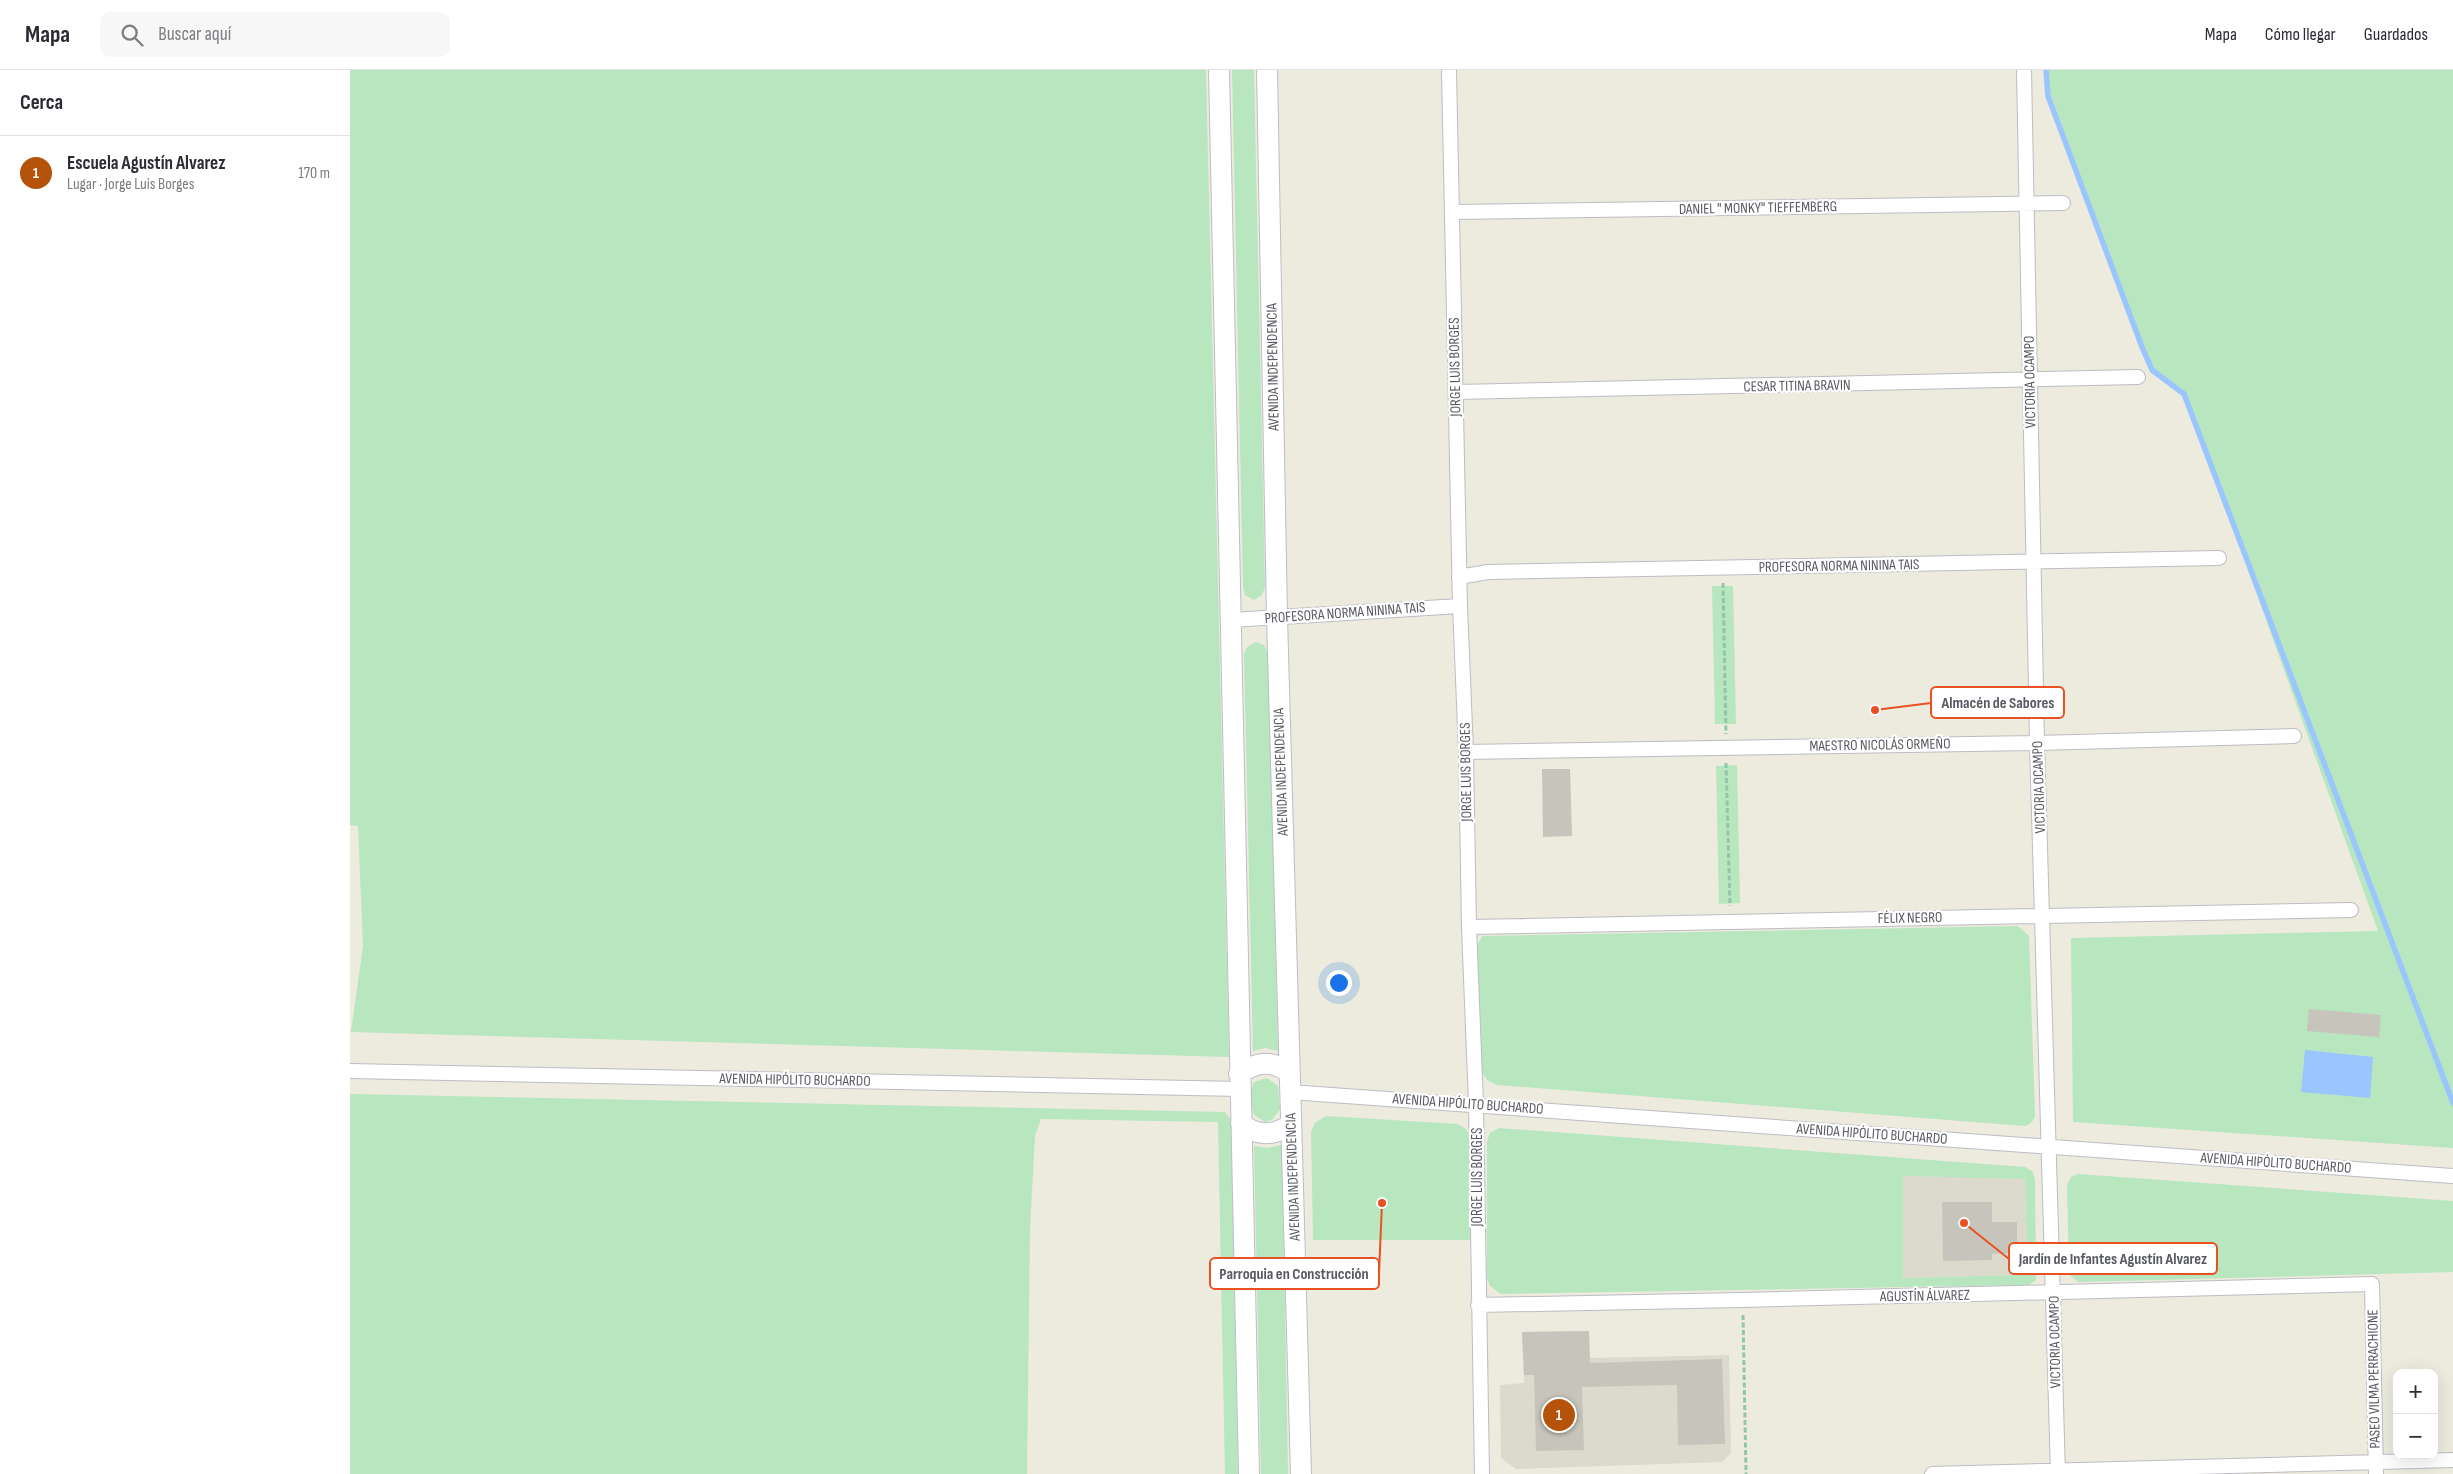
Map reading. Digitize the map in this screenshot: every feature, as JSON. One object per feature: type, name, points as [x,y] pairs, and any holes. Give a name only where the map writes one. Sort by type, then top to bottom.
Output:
[{"type":"main road","points":[[1219,70],[1239,1082],[1249,1474]]},
{"type":"main road","name":"AVENIDA INDEPENDENCIA","points":[[1267,70],[1277,617],[1301,1474]]},
{"type":"main road","points":[[1239,1082],[1255,1064],[1264,1062],[1281,1067],[1290,1083]]},
{"type":"main road","points":[[1241,1123],[1252,1131],[1262,1134],[1274,1133],[1292,1124]]},
{"type":"street","name":"JORGE LUIS BORGES","points":[[1449,70],[1459,577],[1476,1104],[1482,1474]]},
{"type":"street","name":"VICTORIA OCAMPO","points":[[2024,70],[2037,743],[2058,1472]]},
{"type":"street","name":"DANIEL \" MONKY\" TIEFFEMBERG","points":[[1453,212],[2063,203]]},
{"type":"street","name":"CESAR TITINA BRAVIN","points":[[1456,392],[2030,381],[2138,377]]},
{"type":"street","name":"PROFESORA NORMA NININA TAIS","points":[[1459,577],[1488,572],[2219,558]]},
{"type":"street","name":"PROFESORA NORMA NININA TAIS","points":[[1231,620],[1460,606]]},
{"type":"street","name":"MAESTRO NICOLÁS ORMEÑO","points":[[1466,752],[2037,743],[2294,736]]},
{"type":"street","name":"FÉLIX NEGRO","points":[[1469,927],[2351,910]]},
{"type":"street","name":"AVENIDA HIPÓLITO BUCHARDO","points":[[350,1071],[1239,1082]]},
{"type":"street","name":"AVENIDA HIPÓLITO BUCHARDO","points":[[1290,1083],[1476,1104],[2050,1148],[2453,1176]]},
{"type":"street","name":"AGUSTÍN ÁLVAREZ","points":[[1478,1305],[2053,1293],[2372,1284]]},
{"type":"street","name":"PASEO VILMA PERRACHIONE","points":[[2372,1284],[2376,1468]]},
{"type":"street","points":[[1932,1474],[2376,1468],[2453,1460]]},
{"type":"path","points":[[1722,568],[1730,922]]},
{"type":"path","points":[[1742,1300],[1746,1474]]},
{"type":"shaded area","points":[[1903,1176],[2025,1179],[2027,1267],[2019,1275],[1903,1278]]},
{"type":"shaded area","points":[[1589,1331],[1590,1358],[1729,1355],[1731,1453],[1722,1462],[1516,1469],[1501,1458],[1500,1385],[1524,1383],[1522,1332]]},
{"type":"green space","points":[[350,70],[1206,70],[1229,1057],[351,1032],[363,946],[358,826],[350,825]]},
{"type":"green space","points":[[1232,70],[1254,70],[1265,587],[1262,595],[1254,600],[1245,595],[1243,587]]},
{"type":"green space","points":[[2049,70],[2453,70],[2453,1148],[2073,1122],[2071,938],[2378,931],[2189,406],[2184,394],[2152,370],[2049,91]]},
{"type":"green space","points":[[1712,586],[1733,586],[1736,724],[1715,724]]},
{"type":"green space","points":[[1256,642],[1264,645],[1268,654],[1278,1051],[1265,1048],[1253,1051],[1244,654],[1247,647]]},
{"type":"green space","points":[[1737,765],[1740,903],[1719,904],[1716,766]]},
{"type":"green space","points":[[2018,926],[2029,936],[2035,1117],[2030,1124],[2025,1126],[1497,1085],[1487,1080],[1482,1072],[1477,946],[1482,936]]},
{"type":"green space","points":[[1267,1078],[1278,1086],[1280,1109],[1273,1119],[1265,1122],[1253,1114],[1251,1090],[1254,1082]]},
{"type":"green space","points":[[350,1094],[1225,1112],[1231,1120],[1238,1474],[1225,1474],[1218,1122],[1041,1119],[1035,1136],[1030,1228],[1027,1474],[350,1474]]},
{"type":"green space","points":[[1326,1116],[1457,1124],[1466,1129],[1470,1138],[1470,1240],[1313,1240],[1311,1132],[1315,1123]]},
{"type":"green space","points":[[1499,1128],[2025,1167],[2032,1171],[2035,1179],[2036,1278],[2035,1281],[2028,1285],[1501,1294],[1490,1286],[1487,1278],[1487,1141],[1490,1133]],"holes":[[[1903,1176],[2025,1179],[2027,1267],[2019,1275],[1903,1278]]]},
{"type":"green space","points":[[1282,1145],[1288,1474],[1261,1474],[1254,1146],[1268,1148]]},
{"type":"green space","points":[[2078,1174],[2453,1201],[2453,1272],[2078,1282],[2069,1274],[2067,1185],[2071,1177]]},
{"type":"water","points":[[2305,1050],[2373,1057],[2370,1098],[2301,1092]]},
{"type":"building","points":[[1542,769],[1570,769],[1572,836],[1543,837]]},
{"type":"building","points":[[2309,1009],[2381,1015],[2379,1037],[2307,1031]]},
{"type":"building","points":[[1942,1202],[1992,1202],[1992,1222],[2017,1222],[2017,1253],[1992,1254],[1992,1260],[1943,1261]]},
{"type":"building","points":[[1589,1331],[1590,1363],[1722,1359],[1725,1444],[1678,1445],[1677,1385],[1582,1387],[1584,1450],[1536,1451],[1534,1375],[1524,1375],[1522,1332]]},
{"type":"waterway","points":[[2046,70],[2048,96],[2142,347],[2152,370],[2184,394],[2453,1103]]},
{"type":"place","name":"Almacén de Sabores","points":[[1875,710]]},
{"type":"place","name":"Parroquia en Construcción","points":[[1382,1203]]},
{"type":"place","name":"Jardín de Infantes Agustín Alvarez","points":[[1964,1223]]},
{"type":"place","name":"Escuela Agustín Alvarez","points":[[1559,1415]]}]
